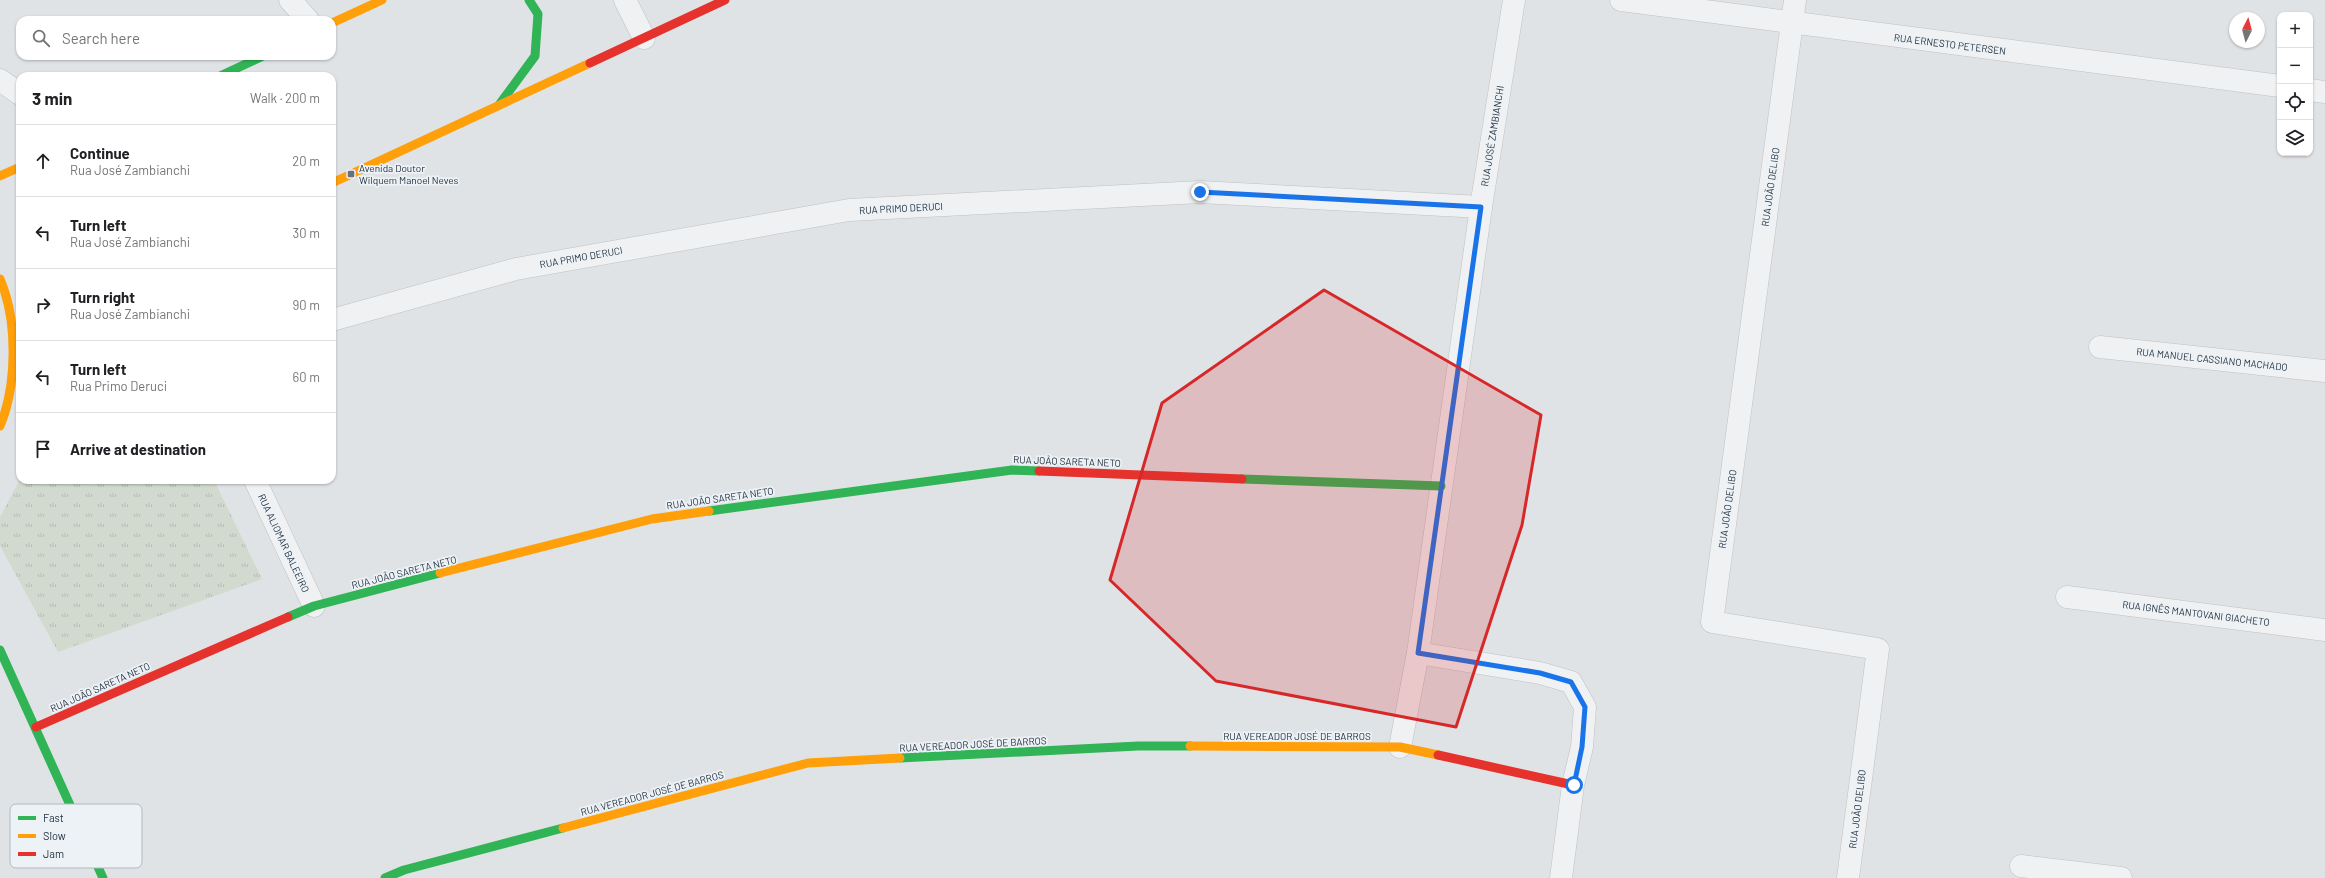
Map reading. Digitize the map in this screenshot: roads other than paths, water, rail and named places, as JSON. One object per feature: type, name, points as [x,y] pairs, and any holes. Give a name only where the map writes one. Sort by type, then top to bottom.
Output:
[{"type":"street","points":[[290,0],[304,16]]},
{"type":"street","points":[[336,21],[382,0]]},
{"type":"street","points":[[498,106],[535,56],[538,14],[529,0]]},
{"type":"street","points":[[625,0],[644,38]]},
{"type":"street","points":[[336,181],[725,0]]},
{"type":"street","name":"RUA JOSÉ ZAMBIANCHI","points":[[1400,747],[1418,653],[1481,207],[1514,0]]},
{"type":"street","name":"RUA ERNESTO PETERSEN","points":[[1621,0],[1791,24],[2277,86]]},
{"type":"street","name":"RUA JOÃO DELIBO","points":[[1795,0],[1712,622],[1878,649],[1848,878]]},
{"type":"street","points":[[229,72],[254,60]]},
{"type":"street","points":[[0,80],[16,91]]},
{"type":"street","points":[[2313,90],[2325,92]]},
{"type":"street","points":[[0,176],[16,169]]},
{"type":"street","name":"RUA PRIMO DERUCI","points":[[336,319],[516,269],[849,210],[1200,192],[1481,207]]},
{"type":"street","points":[[0,279],[4,286],[16,334]]},
{"type":"street","points":[[0,426],[8,407],[16,346]]},
{"type":"street","name":"RUA MANUEL CASSIANO MACHADO","points":[[2100,347],[2325,371]]},
{"type":"street","name":"RUA JOÃO SARETA NETO","points":[[36,727],[314,606],[652,519],[1012,470],[1441,486]]},
{"type":"street","name":"RUA ALIOMAR BALEEIRO","points":[[257,484],[314,606]]},
{"type":"street","name":"RUA IGNÊS MANTOVANI GIACHETO","points":[[2067,597],[2325,630]]},
{"type":"street","points":[[0,650],[70,804]]},
{"type":"street","points":[[1418,653],[1540,673],[1571,682],[1585,707],[1582,747],[1574,785],[1561,878]]},
{"type":"street","name":"RUA VEREADOR JOSÉ DE BARROS","points":[[385,878],[404,870],[808,763],[1138,746],[1400,747],[1574,785]]},
{"type":"street","points":[[2021,866],[2121,878]]},
{"type":"street","points":[[99,868],[103,878]]},
{"type":"place","name":"Avenida Doutor Wilquem Manoel Neves","points":[[351,174]]}]
